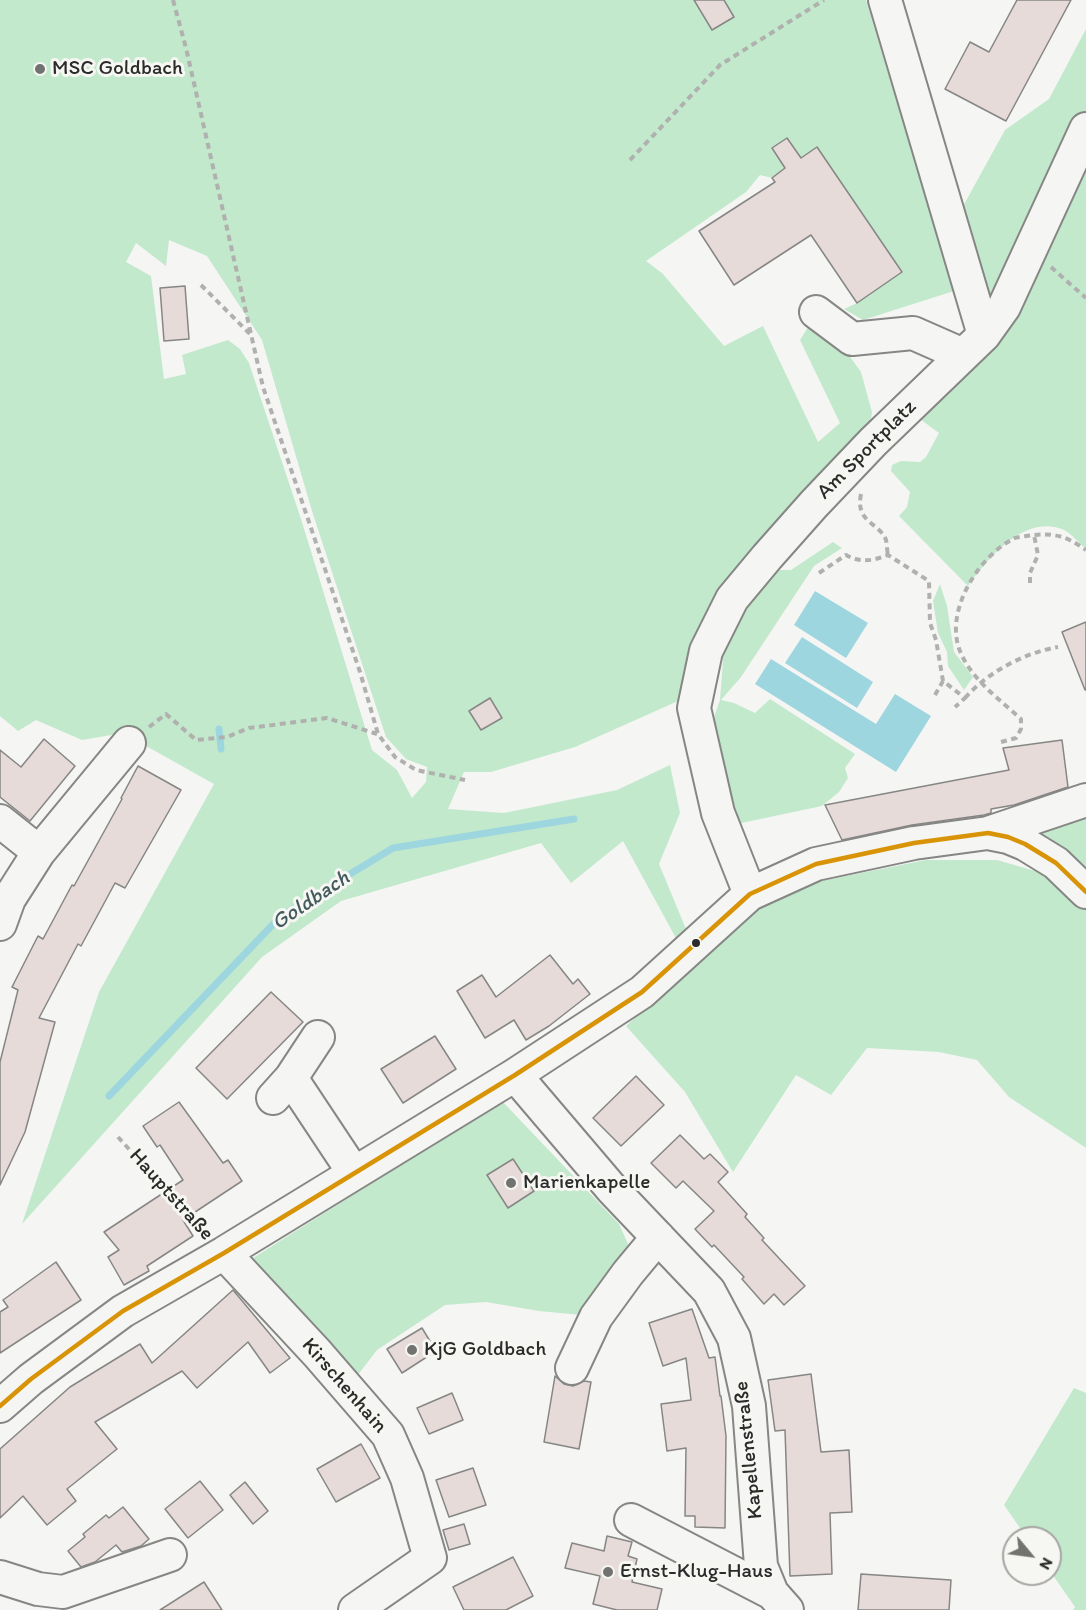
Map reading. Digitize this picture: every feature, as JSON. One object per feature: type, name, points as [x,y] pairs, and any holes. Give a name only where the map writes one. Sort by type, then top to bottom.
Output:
[{"type":"street","points":[[816,312],[852,339],[913,333],[974,345],[885,0]]},
{"type":"street","name":"Am Sportplatz","points":[[750,894],[718,813],[694,708],[706,651],[732,599],[766,557],[866,450],[974,345],[1004,307],[1086,129]]},
{"type":"street","points":[[0,924],[9,899],[7,883],[39,852],[129,743]]},
{"type":"street","points":[[988,833],[1086,800]]},
{"type":"street","points":[[1,823],[39,852]]},
{"type":"street","name":"Hauptstraße","points":[[0,1406],[31,1379],[123,1311],[224,1253],[515,1075],[642,992],[750,894],[816,864],[914,843],[988,833],[1008,837],[1025,844],[1056,863],[1086,892]]},
{"type":"street","points":[[1056,863],[1086,858]]},
{"type":"street","points":[[318,1037],[282,1088],[354,1173]]},
{"type":"street","name":"Kapellenstraße","points":[[515,1075],[612,1188],[709,1291],[734,1338],[749,1406],[761,1566],[780,1602]]},
{"type":"street","points":[[572,1368],[596,1317],[658,1237]]},
{"type":"street","name":"Kirschenhain","points":[[224,1253],[388,1435],[407,1478],[430,1558],[355,1610]]},
{"type":"street","points":[[631,1520],[780,1602]]},
{"type":"street","points":[[0,1577],[46,1600],[170,1555]]},
{"type":"path","points":[[172,0],[189,60],[262,387],[360,672],[378,734],[395,757],[416,770],[465,780]]},
{"type":"path","points":[[630,160],[720,65],[824,0]]},
{"type":"path","points":[[1030,248],[1086,298]]},
{"type":"path","points":[[201,285],[250,334]]},
{"type":"path","points":[[862,490],[860,498],[863,516],[885,538],[888,555],[929,581],[930,623],[936,640],[943,681],[935,695]]},
{"type":"path","points":[[1001,742],[1016,738],[1021,729],[1021,719],[972,671],[960,650],[956,631],[960,602],[976,571],[989,557],[1014,538],[1044,533],[1069,538],[1086,550]]},
{"type":"path","points":[[1030,583],[1030,573],[1038,555],[1034,535]]},
{"type":"path","points":[[819,573],[846,555],[855,560],[874,560],[888,555]]},
{"type":"path","points":[[955,707],[981,681],[1018,658],[1058,646]]},
{"type":"path","points":[[943,681],[965,698]]},
{"type":"path","points":[[129,743],[166,714],[196,740],[227,737],[249,728],[327,718],[378,734]]},
{"type":"path","name":"Hauptstraße","points":[[118,1137],[224,1253]]},
{"type":"green space","points":[[0,0],[866,0],[954,291],[863,320],[844,309],[857,303],[902,271],[817,147],[801,158],[787,138],[772,148],[785,168],[772,178],[760,175],[746,192],[646,261],[663,274],[724,346],[763,326],[818,442],[840,423],[800,340],[810,324],[827,325],[861,372],[872,412],[869,435],[760,551],[689,688],[678,701],[575,747],[491,772],[464,772],[448,809],[504,813],[617,790],[670,765],[680,813],[659,864],[686,929],[677,940],[623,841],[571,883],[541,843],[341,901],[262,957],[22,1224],[99,992],[214,784],[123,733],[82,740],[36,720],[18,731],[0,716]],"holes":[[[169,240],[207,256],[262,340],[312,511],[386,737],[406,759],[427,767],[426,782],[412,798],[397,770],[372,750],[301,519],[249,363],[240,349],[228,340],[182,355],[186,374],[164,379],[151,276],[126,262],[136,243],[166,266]]]},
{"type":"green space","points":[[1086,29],[1086,549],[1064,530],[1049,526],[1035,528],[1022,533],[997,551],[968,586],[899,516],[907,507],[910,492],[891,471],[892,465],[901,461],[920,462],[926,457],[939,433],[913,414],[982,352],[962,208],[1005,130],[1049,99]]},
{"type":"green space","points":[[833,542],[842,548],[814,566],[741,677],[721,700],[734,703],[755,713],[770,699],[855,754],[845,768],[848,778],[839,792],[822,806],[727,826],[705,743],[720,700],[724,647],[741,608],[766,570],[791,570]]},
{"type":"green space","points":[[940,584],[947,606],[954,652],[973,677],[964,690],[948,666],[947,652],[938,633],[933,601]]},
{"type":"green space","points":[[1086,814],[1086,880],[1030,829]]},
{"type":"green space","points":[[926,860],[997,860],[1049,875],[1086,910],[1086,1148],[1009,1097],[977,1060],[939,1052],[867,1048],[831,1095],[796,1075],[733,1172],[685,1092],[626,1026],[746,916],[779,896],[811,883]]},
{"type":"green space","points":[[502,1101],[619,1224],[634,1257],[592,1316],[539,1311],[486,1302],[445,1305],[377,1350],[354,1380],[252,1267],[253,1258]]},
{"type":"green space","points":[[1074,1388],[1086,1393],[1086,1610],[1073,1610],[1075,1607],[1060,1586],[1062,1526],[1019,1526],[1004,1505]]},
{"type":"water","points":[[815,591],[868,623],[846,658],[794,625]]},
{"type":"water","points":[[802,637],[873,682],[857,708],[785,663]]},
{"type":"water","points":[[771,659],[876,724],[895,694],[931,716],[896,772],[755,684]]},
{"type":"building","points":[[694,0],[724,0],[734,17],[712,30]]},
{"type":"building","points":[[1017,0],[1071,0],[1006,121],[945,89],[970,42],[989,52]]},
{"type":"building","points":[[787,138],[801,158],[817,147],[902,272],[857,303],[811,235],[734,285],[699,231],[775,182],[772,178],[785,168],[772,148]]},
{"type":"building","points":[[185,286],[189,339],[164,341],[160,288]]},
{"type":"building","points":[[1086,622],[1086,690],[1085,690],[1062,632]]},
{"type":"building","points":[[490,698],[502,718],[481,730],[469,711]]},
{"type":"building","points":[[44,739],[75,766],[30,821],[0,797],[0,750],[21,767]]},
{"type":"building","points":[[1062,740],[1068,787],[1014,805],[991,809],[991,813],[984,815],[912,825],[842,840],[825,805],[1009,770],[1003,748]]},
{"type":"building","points":[[138,766],[181,790],[125,888],[115,883],[81,946],[78,944],[39,1018],[55,1022],[25,1132],[0,1185],[0,1062],[18,990],[12,987],[38,936],[43,939],[72,885],[74,886]]},
{"type":"building","points":[[550,955],[573,984],[578,979],[590,994],[549,1026],[526,1040],[514,1020],[485,1038],[457,991],[482,975],[496,997]]},
{"type":"building","points":[[271,992],[303,1022],[227,1099],[196,1068]]},
{"type":"building","points":[[435,1036],[456,1069],[403,1103],[381,1069]]},
{"type":"building","points":[[636,1076],[664,1105],[621,1146],[593,1118]]},
{"type":"building","points":[[179,1102],[223,1163],[228,1160],[242,1181],[183,1220],[193,1236],[147,1266],[149,1271],[124,1285],[108,1257],[119,1250],[104,1232],[183,1180],[160,1145],[157,1147],[143,1126]]},
{"type":"building","points":[[680,1135],[704,1159],[710,1154],[728,1172],[718,1182],[747,1214],[745,1217],[764,1238],[762,1240],[805,1286],[784,1305],[774,1294],[764,1304],[742,1279],[744,1277],[714,1245],[712,1247],[695,1229],[714,1211],[683,1181],[676,1188],[651,1163]]},
{"type":"building","name":"Marienkapelle","points":[[513,1159],[534,1191],[508,1208],[487,1175]]},
{"type":"building","points":[[56,1262],[81,1300],[0,1353],[0,1312],[8,1307],[3,1300]]},
{"type":"building","points":[[233,1290],[290,1358],[270,1373],[248,1342],[197,1388],[182,1371],[95,1422],[117,1449],[67,1489],[76,1501],[47,1525],[23,1496],[0,1518],[0,1449],[70,1387],[140,1344],[152,1363]]},
{"type":"building","points":[[692,1309],[709,1358],[715,1357],[721,1396],[726,1436],[725,1528],[695,1527],[695,1516],[685,1516],[686,1448],[667,1451],[661,1404],[691,1400],[686,1358],[663,1366],[649,1323]]},
{"type":"building","name":"KjG Goldbach","points":[[422,1328],[436,1351],[402,1373],[387,1349]]},
{"type":"building","points":[[811,1374],[821,1452],[849,1450],[852,1512],[830,1513],[832,1574],[790,1576],[785,1430],[775,1431],[768,1380]]},
{"type":"building","points":[[555,1376],[564,1384],[573,1386],[584,1381],[591,1382],[579,1449],[544,1442]]},
{"type":"building","points":[[452,1393],[463,1420],[429,1434],[417,1408]]},
{"type":"building","points":[[361,1444],[380,1478],[336,1502],[317,1469]]},
{"type":"building","points":[[473,1468],[486,1505],[449,1517],[436,1480]]},
{"type":"building","points":[[200,1481],[223,1510],[188,1538],[165,1509]]},
{"type":"building","points":[[245,1482],[268,1511],[253,1524],[230,1495]]},
{"type":"building","points":[[123,1507],[149,1539],[141,1546],[122,1552],[116,1545],[95,1562],[81,1567],[68,1551],[85,1537],[83,1534],[106,1515],[109,1518]]},
{"type":"building","points":[[464,1524],[470,1544],[449,1550],[443,1530]]},
{"type":"building","name":"Ernst-Klug-Haus","points":[[607,1536],[632,1542],[628,1556],[637,1559],[632,1582],[662,1589],[657,1610],[617,1610],[593,1604],[600,1576],[565,1568],[572,1543],[604,1551]]},
{"type":"building","points":[[513,1557],[533,1596],[506,1610],[464,1610],[453,1587]]},
{"type":"building","points":[[861,1574],[951,1580],[949,1610],[858,1610]]},
{"type":"building","points":[[204,1582],[222,1610],[160,1610]]},
{"type":"waterway","points":[[219,729],[221,749]]},
{"type":"waterway","name":"Goldbach","points":[[109,1096],[281,916],[393,848],[574,819]]},
{"type":"transit line","points":[[0,1406],[31,1379],[123,1311],[224,1253],[515,1075],[642,992],[750,894],[816,864],[914,843],[988,833],[1008,837],[1025,844],[1056,863],[1086,892]]},
{"type":"place","name":"MSC Goldbach","points":[[40,69]]},
{"type":"place","name":"Marienkapelle","points":[[511,1183]]},
{"type":"place","name":"KjG Goldbach","points":[[412,1350]]},
{"type":"place","name":"Ernst-Klug-Haus","points":[[608,1572]]}]
